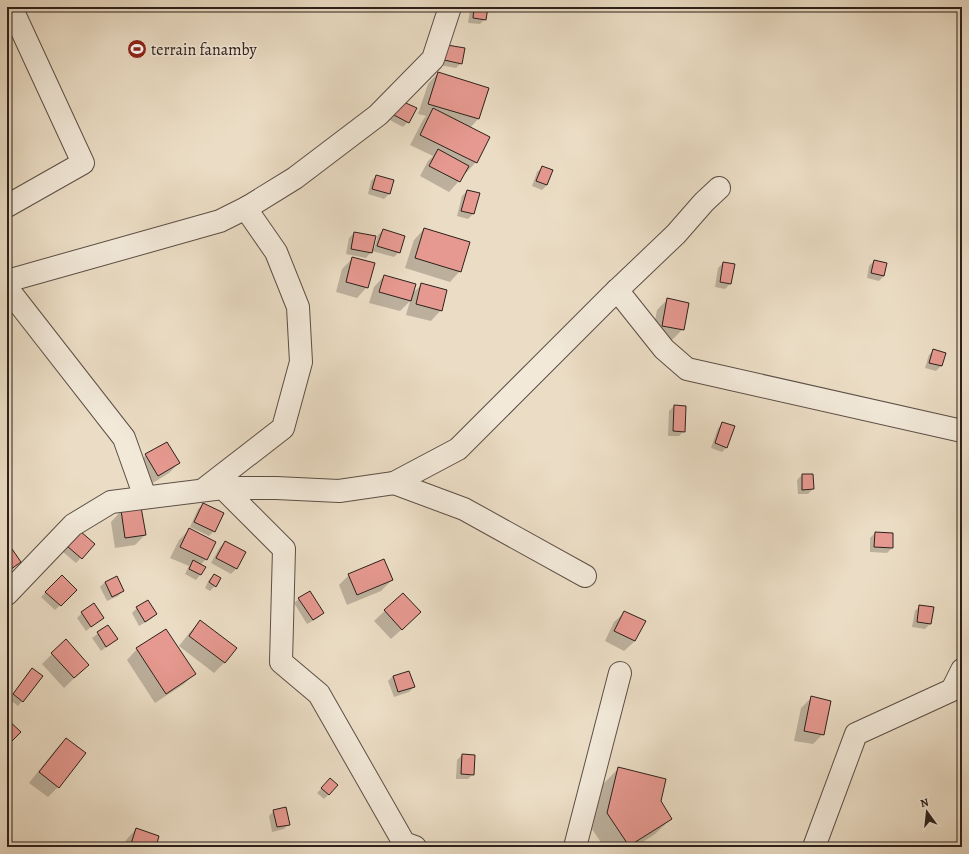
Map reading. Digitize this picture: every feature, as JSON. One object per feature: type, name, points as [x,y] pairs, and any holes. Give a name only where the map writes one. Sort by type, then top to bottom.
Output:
[{"type":"street","points":[[7,206],[83,163],[11,7]]},
{"type":"street","points":[[7,281],[220,221],[248,207],[295,178],[378,116],[434,59],[450,7]]},
{"type":"street","points":[[7,594],[73,525],[111,502],[213,489],[276,488],[339,491],[394,483],[458,449],[617,290],[676,234],[704,202],[719,188]]},
{"type":"street","points":[[213,489],[283,428],[301,362],[298,307],[276,252],[251,216],[248,207]]},
{"type":"street","points":[[7,288],[124,438],[145,497]]},
{"type":"street","points":[[617,290],[664,349],[687,369],[962,431]]},
{"type":"street","points":[[394,483],[464,509],[585,576]]},
{"type":"street","points":[[213,489],[284,549],[281,662],[319,694],[404,843],[415,847]]},
{"type":"street","points":[[814,847],[856,734],[952,690],[962,670]]},
{"type":"street","points":[[575,847],[620,673]]},
{"type":"building","points":[[474,7],[488,7],[486,20],[473,18]]},
{"type":"building","points":[[447,45],[465,48],[462,64],[444,60]]},
{"type":"building","points":[[438,72],[489,88],[479,119],[428,104]]},
{"type":"building","points":[[399,100],[417,108],[409,123],[392,114]]},
{"type":"building","points":[[433,108],[490,137],[477,163],[420,135]]},
{"type":"building","points":[[438,149],[469,166],[460,182],[429,166]]},
{"type":"building","points":[[542,166],[553,170],[547,185],[536,181]]},
{"type":"building","points":[[376,175],[394,180],[390,194],[372,189]]},
{"type":"building","points":[[467,190],[480,193],[474,214],[461,211]]},
{"type":"building","points":[[424,228],[470,242],[461,272],[415,258]]},
{"type":"building","points":[[383,229],[405,236],[400,253],[377,246]]},
{"type":"building","points":[[354,232],[376,236],[372,253],[351,249]]},
{"type":"building","points":[[352,257],[375,263],[368,288],[346,282]]},
{"type":"building","points":[[874,260],[887,263],[884,276],[871,273]]},
{"type":"building","points":[[723,262],[735,264],[731,284],[720,282]]},
{"type":"building","points":[[384,275],[416,284],[411,301],[379,292]]},
{"type":"building","points":[[421,283],[447,290],[442,311],[416,304]]},
{"type":"building","points":[[667,298],[689,303],[684,330],[662,326]]},
{"type":"building","points":[[933,349],[946,353],[942,366],[929,363]]},
{"type":"building","points":[[674,405],[686,406],[685,432],[673,431]]},
{"type":"building","points":[[722,422],[735,426],[727,448],[715,443]]},
{"type":"building","points":[[167,442],[180,463],[158,476],[145,454]]},
{"type":"building","points":[[802,474],[813,474],[814,489],[802,490]]},
{"type":"building","points":[[203,503],[224,513],[215,532],[194,522]]},
{"type":"building","points":[[141,507],[146,535],[125,538],[121,510]]},
{"type":"building","points":[[189,528],[216,542],[207,560],[180,547]]},
{"type":"building","points":[[80,531],[95,544],[82,559],[67,546]]},
{"type":"building","points":[[875,532],[893,533],[893,548],[874,547]]},
{"type":"building","points":[[225,541],[246,552],[237,569],[216,558]]},
{"type":"building","points":[[12,549],[21,562],[7,572],[7,552]]},
{"type":"building","points":[[384,559],[393,580],[357,595],[348,574]]},
{"type":"building","points":[[193,560],[206,567],[201,575],[189,569]]},
{"type":"building","points":[[214,574],[221,578],[216,587],[209,582]]},
{"type":"building","points":[[62,575],[77,590],[61,606],[45,592]]},
{"type":"building","points":[[117,576],[124,591],[112,597],[105,582]]},
{"type":"building","points":[[310,591],[324,613],[313,620],[298,598]]},
{"type":"building","points":[[403,593],[421,612],[402,630],[384,610]]},
{"type":"building","points":[[148,600],[157,614],[145,622],[136,607]]},
{"type":"building","points":[[94,603],[104,618],[91,627],[81,612]]},
{"type":"building","points":[[919,605],[934,607],[931,624],[917,622]]},
{"type":"building","points":[[624,611],[646,621],[635,641],[614,631]]},
{"type":"building","points":[[200,620],[237,648],[225,663],[189,636]]},
{"type":"building","points":[[108,625],[118,639],[106,647],[97,632]]},
{"type":"building","points":[[166,629],[196,674],[166,694],[136,648]]},
{"type":"building","points":[[66,639],[89,665],[74,678],[51,653]]},
{"type":"building","points":[[32,668],[43,676],[23,702],[13,694]]},
{"type":"building","points":[[409,671],[415,687],[398,692],[393,676]]},
{"type":"building","points":[[811,696],[831,701],[824,735],[804,731]]},
{"type":"building","points":[[7,719],[21,732],[7,746]]},
{"type":"building","points":[[66,738],[86,753],[59,788],[39,772]]},
{"type":"building","points":[[462,754],[475,755],[474,775],[461,774]]},
{"type":"building","points":[[618,767],[666,779],[661,801],[672,819],[629,846],[607,813]]},
{"type":"building","points":[[330,778],[338,785],[329,795],[321,788]]},
{"type":"building","points":[[286,807],[290,825],[277,827],[273,810]]},
{"type":"building","points":[[136,828],[159,836],[156,847],[130,847]]},
{"type":"place","name":"terrain fanamby","points":[[137,49]]}]
